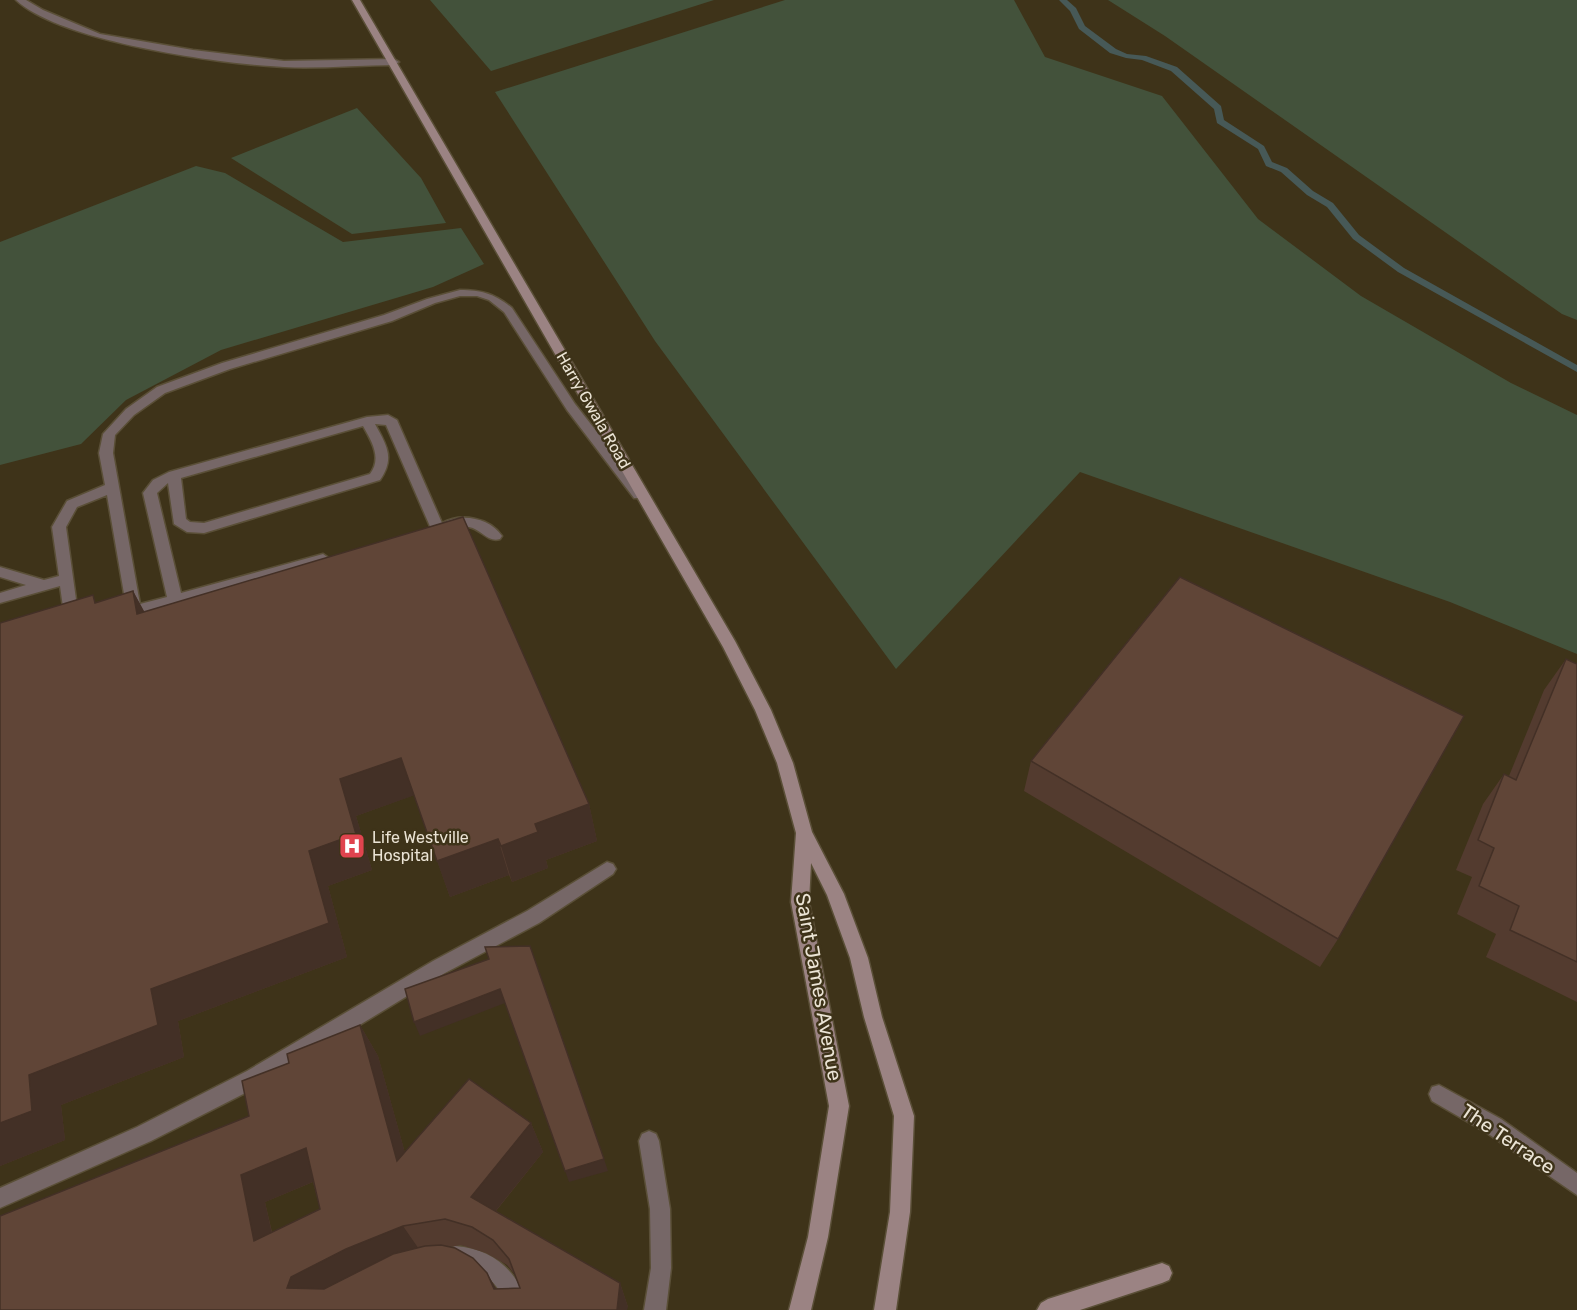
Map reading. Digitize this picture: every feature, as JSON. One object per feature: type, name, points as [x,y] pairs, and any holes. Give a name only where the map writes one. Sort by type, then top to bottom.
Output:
[{"type":"main road","name":"Harry Gwala Road","points":[[356,0],[730,645],[763,710],[785,763],[804,832]]},
{"type":"main road","name":"Saint James Avenue","points":[[800,1310],[818,1237],[839,1106],[800,902],[804,832]]},
{"type":"main road","name":"Saint James Avenue","points":[[804,832],[835,894],[859,958],[873,1017],[904,1116],[900,1212],[885,1310]]},
{"type":"main road","points":[[1048,1310],[1162,1273]]},
{"type":"lane","points":[[20,0],[98,36],[193,53],[284,64],[394,62]]},
{"type":"lane","points":[[31,7],[46,0]]},
{"type":"lane","points":[[335,556],[134,611],[106,453],[109,434],[129,412],[161,390],[226,366],[388,318],[431,301],[460,293],[478,293],[493,298],[508,310],[571,407],[653,514]]},
{"type":"lane","points":[[175,600],[150,493],[154,485],[174,475],[367,421],[388,419],[392,423],[432,529],[463,521],[476,522],[495,536]]},
{"type":"lane","points":[[174,475],[179,521],[187,527],[204,528],[239,519],[375,477],[382,469],[385,459],[367,421]]},
{"type":"lane","points":[[73,627],[59,527],[72,504],[78,499],[112,487]]},
{"type":"lane","points":[[0,572],[44,585]]},
{"type":"lane","points":[[0,598],[65,579]]},
{"type":"lane","points":[[0,1198],[144,1134],[254,1078],[439,967],[533,917],[607,869]]},
{"type":"lane","name":"The Terrace","points":[[1439,1094],[1494,1126],[1577,1185]]},
{"type":"lane","points":[[649,1141],[660,1221],[662,1268],[656,1310]]},
{"type":"lane","points":[[434,1259],[464,1256],[489,1263],[516,1293],[520,1310]]},
{"type":"green space","points":[[430,0],[714,0],[491,71]]},
{"type":"green space","points":[[785,0],[1014,0],[1045,57],[1162,96],[1258,219],[1361,296],[1511,383],[1577,415],[1577,654],[1450,602],[1080,472],[896,669],[655,341],[495,92]]},
{"type":"green space","points":[[1108,0],[1577,0],[1577,320],[1562,314],[1165,36]]},
{"type":"green space","points":[[357,108],[421,178],[446,223],[352,234],[231,158]]},
{"type":"green space","points":[[196,166],[225,173],[343,242],[461,228],[484,264],[433,287],[221,350],[126,400],[81,444],[0,465],[0,242]]},
{"type":"building","name":"Life Westville Hospital","points":[[463,517],[589,804],[535,824],[538,832],[501,846],[498,839],[437,861],[401,758],[340,779],[356,834],[309,851],[329,923],[151,989],[158,1025],[29,1075],[32,1111],[0,1123],[0,623],[93,595],[95,603],[133,591],[137,614]]},
{"type":"building","points":[[1180,577],[1464,716],[1338,939],[1031,761]]},
{"type":"building","points":[[1566,659],[1577,664],[1577,962],[1510,930],[1519,906],[1479,886],[1494,848],[1478,840],[1504,774],[1516,780]]},
{"type":"building","points":[[530,946],[604,1159],[565,1171],[500,989],[414,1022],[405,989],[489,959],[485,947]]},
{"type":"building","points":[[360,1025],[397,1161],[469,1079],[531,1123],[471,1197],[620,1283],[617,1310],[0,1310],[0,1216],[249,1116],[242,1081],[289,1063],[287,1054]],"holes":[[[306,1148],[320,1209],[254,1241],[241,1175]],[[445,1219],[472,1227],[493,1240],[509,1259],[520,1288],[494,1289],[487,1273],[473,1258],[455,1248],[441,1245],[425,1246],[393,1254],[324,1289],[287,1288],[291,1277],[346,1249],[403,1226]]]},
{"type":"waterway","points":[[1063,0],[1073,10],[1082,27],[1113,51],[1174,69],[1218,108],[1220,121],[1261,148],[1269,164],[1284,170],[1310,193],[1330,205],[1356,237],[1401,270],[1577,369]]},
{"type":"place","name":"Life Westville Hospital","points":[[352,846]]}]
